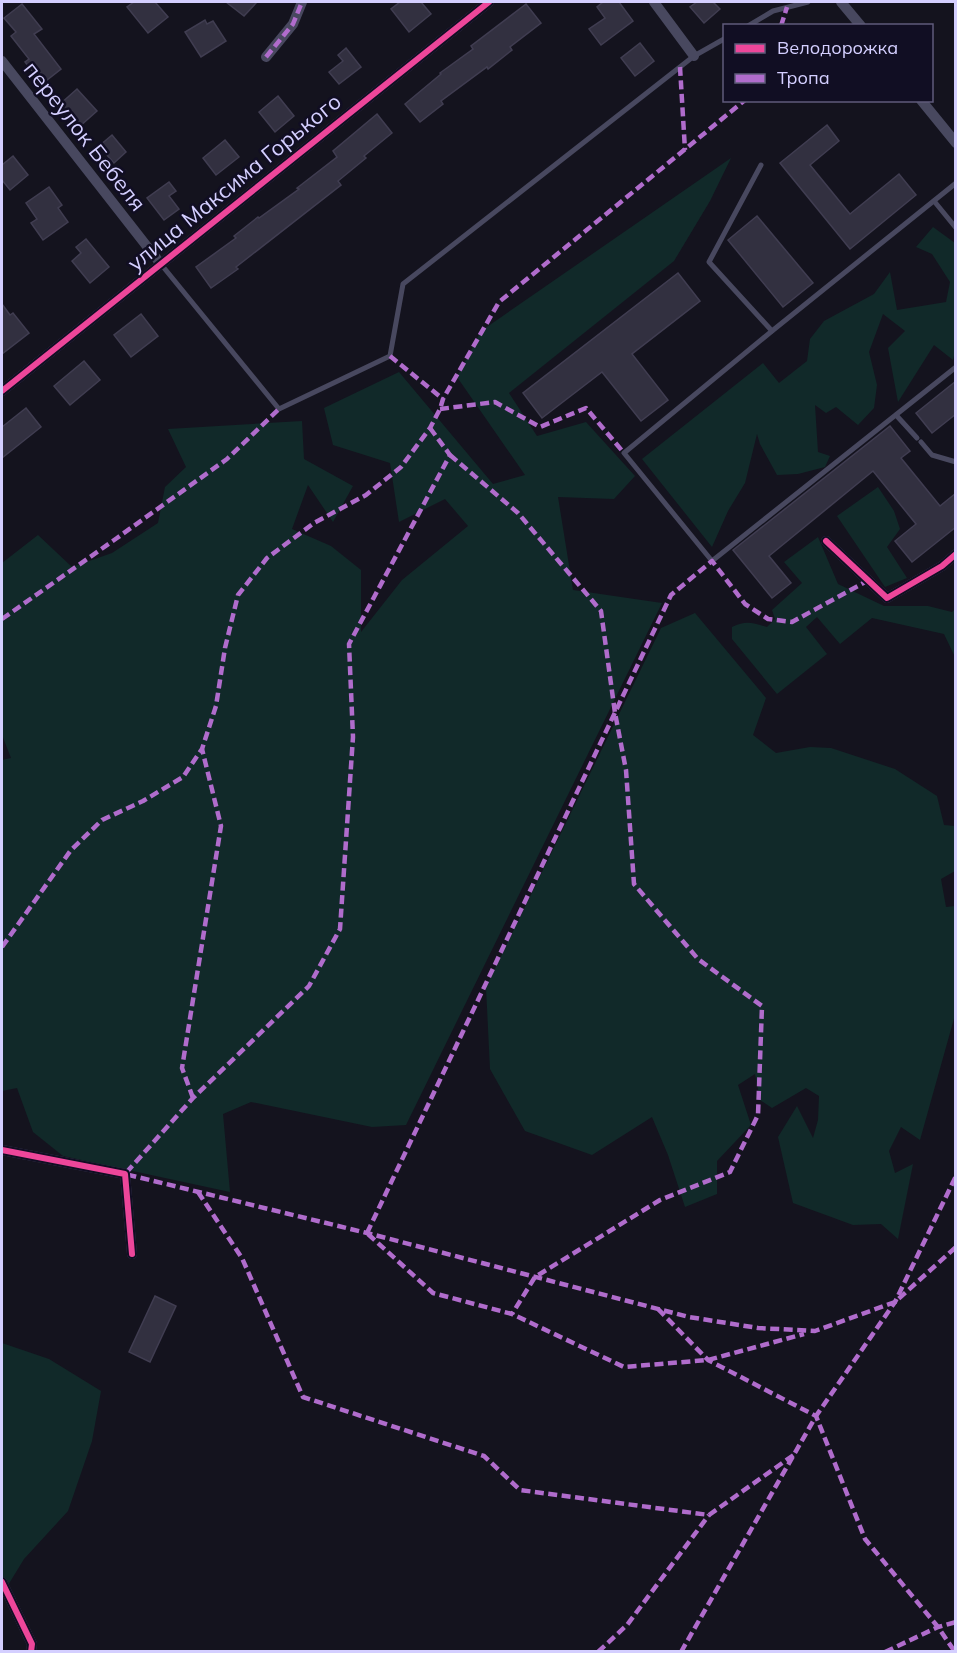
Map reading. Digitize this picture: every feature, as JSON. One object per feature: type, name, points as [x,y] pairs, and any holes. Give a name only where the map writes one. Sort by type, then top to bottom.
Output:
[{"type":"street","points":[[266,57],[293,24],[302,2]]},
{"type":"street","points":[[654,2],[694,56]]},
{"type":"street","points":[[841,2],[859,24]]},
{"type":"street","name":"улица Максима Горького","points":[[2,391],[482,4]]},
{"type":"street","name":"переулок Бебеля","points":[[2,61],[160,263]]},
{"type":"street","points":[[923,102],[956,143]]},
{"type":"street","points":[[826,541],[887,598],[942,566],[956,554]]},
{"type":"street","points":[[2,1150],[125,1173],[132,1254]]},
{"type":"street","points":[[2,1582],[32,1644],[31,1652]]},
{"type":"lane","points":[[751,24],[773,11],[807,2]]},
{"type":"lane","points":[[160,263],[279,410],[390,356],[403,284],[694,56],[723,40]]},
{"type":"lane","points":[[761,165],[709,262],[772,331]]},
{"type":"lane","points":[[956,183],[624,453],[712,561],[956,368]]},
{"type":"lane","points":[[934,201],[956,228]]},
{"type":"lane","points":[[896,415],[932,455],[956,462]]},
{"type":"green space","points":[[731,158],[710,201],[674,261],[509,393],[537,436],[586,422],[635,476],[614,499],[558,497],[573,590],[662,603],[406,1125],[372,1127],[251,1102],[223,1114],[230,1192],[63,1156],[33,1132],[17,1088],[2,1091],[2,760],[11,758],[2,735],[2,563],[38,535],[72,567],[112,553],[158,523],[165,487],[186,467],[168,429],[302,421],[304,459],[353,486],[333,522],[308,485],[292,529],[331,546],[361,570],[361,632],[402,580],[468,526],[445,499],[399,522],[390,463],[333,445],[324,408],[399,372],[493,484],[525,475],[457,377],[481,331]]},
{"type":"green space","points":[[933,227],[955,243],[956,348],[953,360],[934,345],[898,402],[888,348],[905,331],[883,314],[869,352],[877,385],[874,408],[858,425],[836,407],[826,413],[815,405],[818,452],[830,456],[825,467],[798,474],[777,475],[757,434],[745,483],[728,511],[712,547],[642,459],[763,363],[779,383],[807,361],[810,339],[824,321],[874,294],[890,272],[897,310],[946,302],[950,282],[932,254],[916,247]]},
{"type":"green space","points":[[878,487],[894,511],[900,529],[887,547],[907,578],[885,587],[837,516]]},
{"type":"green space","points":[[818,537],[838,584],[884,606],[928,606],[952,612],[955,609],[955,657],[944,634],[872,618],[840,644],[817,617],[806,627],[827,654],[777,694],[732,639],[732,627],[753,623],[767,627],[775,619],[772,610],[802,583],[784,562]]},
{"type":"green space","points":[[695,613],[766,698],[753,735],[776,753],[810,747],[831,748],[895,769],[937,796],[944,825],[955,826],[955,871],[941,879],[946,907],[955,906],[955,1015],[920,1140],[901,1127],[889,1151],[895,1173],[913,1164],[898,1239],[881,1224],[853,1225],[793,1203],[778,1137],[797,1106],[813,1138],[818,1120],[819,1096],[806,1088],[772,1108],[760,1100],[755,1074],[738,1085],[751,1125],[717,1161],[717,1194],[685,1207],[668,1155],[652,1117],[592,1155],[525,1131],[490,1069],[486,987],[661,628]]},
{"type":"green space","points":[[2,1343],[49,1359],[101,1391],[92,1441],[68,1511],[24,1559],[2,1595]]},
{"type":"building","points":[[134,2],[155,2],[168,17],[148,33],[127,7]]},
{"type":"building","points":[[226,2],[257,2],[244,16]]},
{"type":"building","points":[[400,2],[421,2],[431,14],[409,32],[391,9]]},
{"type":"building","points":[[603,2],[619,2],[633,21],[601,45],[589,29],[605,18],[597,7]]},
{"type":"building","points":[[697,2],[713,2],[720,9],[704,23],[690,7]]},
{"type":"building","points":[[22,4],[42,29],[34,34],[61,69],[42,84],[25,62],[29,59],[11,36],[16,32],[4,18]]},
{"type":"building","points":[[526,4],[541,23],[510,47],[512,50],[488,69],[487,67],[441,101],[443,104],[420,122],[405,104],[440,73],[473,49],[471,46]]},
{"type":"building","points":[[205,20],[207,24],[213,21],[226,41],[201,57],[185,32]]},
{"type":"building","points":[[640,43],[654,61],[635,76],[621,58]]},
{"type":"building","points":[[346,48],[361,67],[339,84],[329,72],[343,61],[338,55]]},
{"type":"building","points":[[77,89],[97,111],[79,127],[59,105]]},
{"type":"building","points":[[278,96],[294,116],[275,132],[259,112]]},
{"type":"building","points":[[377,114],[392,133],[338,181],[341,185],[236,267],[238,269],[211,288],[196,267],[236,238],[234,236],[258,217],[299,189],[297,188],[337,157],[333,151]]},
{"type":"building","points":[[827,125],[839,141],[810,165],[850,214],[899,174],[916,195],[850,249],[780,163]]},
{"type":"building","points":[[112,135],[126,152],[114,163],[99,146]]},
{"type":"building","points":[[225,140],[239,157],[216,175],[203,158]]},
{"type":"building","points":[[13,156],[28,175],[10,190],[2,180],[2,165]]},
{"type":"building","points":[[169,182],[176,191],[169,196],[179,209],[164,220],[147,198]]},
{"type":"building","points":[[49,187],[62,205],[58,208],[68,222],[43,240],[31,223],[37,219],[26,203]]},
{"type":"building","points":[[757,216],[813,283],[783,307],[728,240]]},
{"type":"building","points":[[86,239],[109,267],[90,283],[72,261],[81,253],[76,247]]},
{"type":"building","points":[[678,273],[700,301],[632,354],[668,400],[641,421],[602,372],[542,418],[523,393]]},
{"type":"building","points":[[2,304],[10,315],[13,313],[29,333],[2,354]]},
{"type":"building","points":[[141,314],[158,336],[131,357],[114,335]]},
{"type":"building","points":[[84,361],[100,380],[70,405],[54,386]]},
{"type":"building","points":[[956,381],[956,414],[932,433],[916,413]]},
{"type":"building","points":[[26,408],[41,427],[2,458],[2,427]]},
{"type":"building","points":[[890,426],[910,451],[901,458],[940,506],[956,493],[956,527],[912,562],[895,541],[916,524],[873,471],[769,556],[791,583],[772,598],[733,550]]},
{"type":"building","points":[[155,1296],[176,1306],[150,1362],[129,1352]]},
{"type":"marked path","points":[[266,57],[293,24],[302,2]]},
{"type":"marked path","points":[[782,24],[787,7]]},
{"type":"marked path","points":[[680,67],[685,150]]},
{"type":"marked path","points":[[2,947],[71,850],[102,820],[143,801],[183,777],[202,749],[216,706],[225,648],[238,595],[267,558],[314,523],[366,495],[401,467],[430,428],[443,399],[499,302],[743,102]]},
{"type":"marked path","points":[[390,356],[443,399]]},
{"type":"marked path","points":[[440,409],[495,402],[540,427],[586,408],[624,453]]},
{"type":"marked path","points":[[2,619],[227,459],[279,409]]},
{"type":"marked path","points":[[430,428],[450,455],[349,644],[353,737],[340,929],[309,986],[193,1098],[125,1174],[367,1233],[689,1317],[758,1328],[815,1331],[895,1302],[956,1247]]},
{"type":"marked path","points":[[450,455],[518,513],[601,611],[615,713],[626,770],[634,884],[698,959],[762,1006],[758,1115],[730,1172],[660,1200],[535,1277],[512,1314]]},
{"type":"marked path","points":[[367,1233],[671,595],[712,561],[745,604],[768,619],[792,622],[869,580]]},
{"type":"marked path","points":[[193,1098],[182,1068],[221,826],[202,749]]},
{"type":"marked path","points":[[681,1652],[816,1416],[895,1302],[956,1176]]},
{"type":"marked path","points":[[198,1192],[242,1258],[303,1397],[484,1456],[520,1490],[709,1515],[795,1454]]},
{"type":"marked path","points":[[368,1234],[433,1293],[512,1314],[624,1367],[708,1360],[804,1334]]},
{"type":"marked path","points":[[658,1309],[708,1360],[816,1416],[865,1539],[938,1627],[955,1652]]},
{"type":"marked path","points":[[598,1652],[627,1625],[709,1515]]},
{"type":"marked path","points":[[885,1652],[938,1627],[956,1622]]},
{"type":"cycle path","points":[[2,391],[489,2]]},
{"type":"cycle path","points":[[826,541],[887,598],[942,566],[956,554]]},
{"type":"cycle path","points":[[2,1150],[125,1174],[132,1254]]},
{"type":"cycle path","points":[[2,1582],[32,1644],[31,1652]]}]
